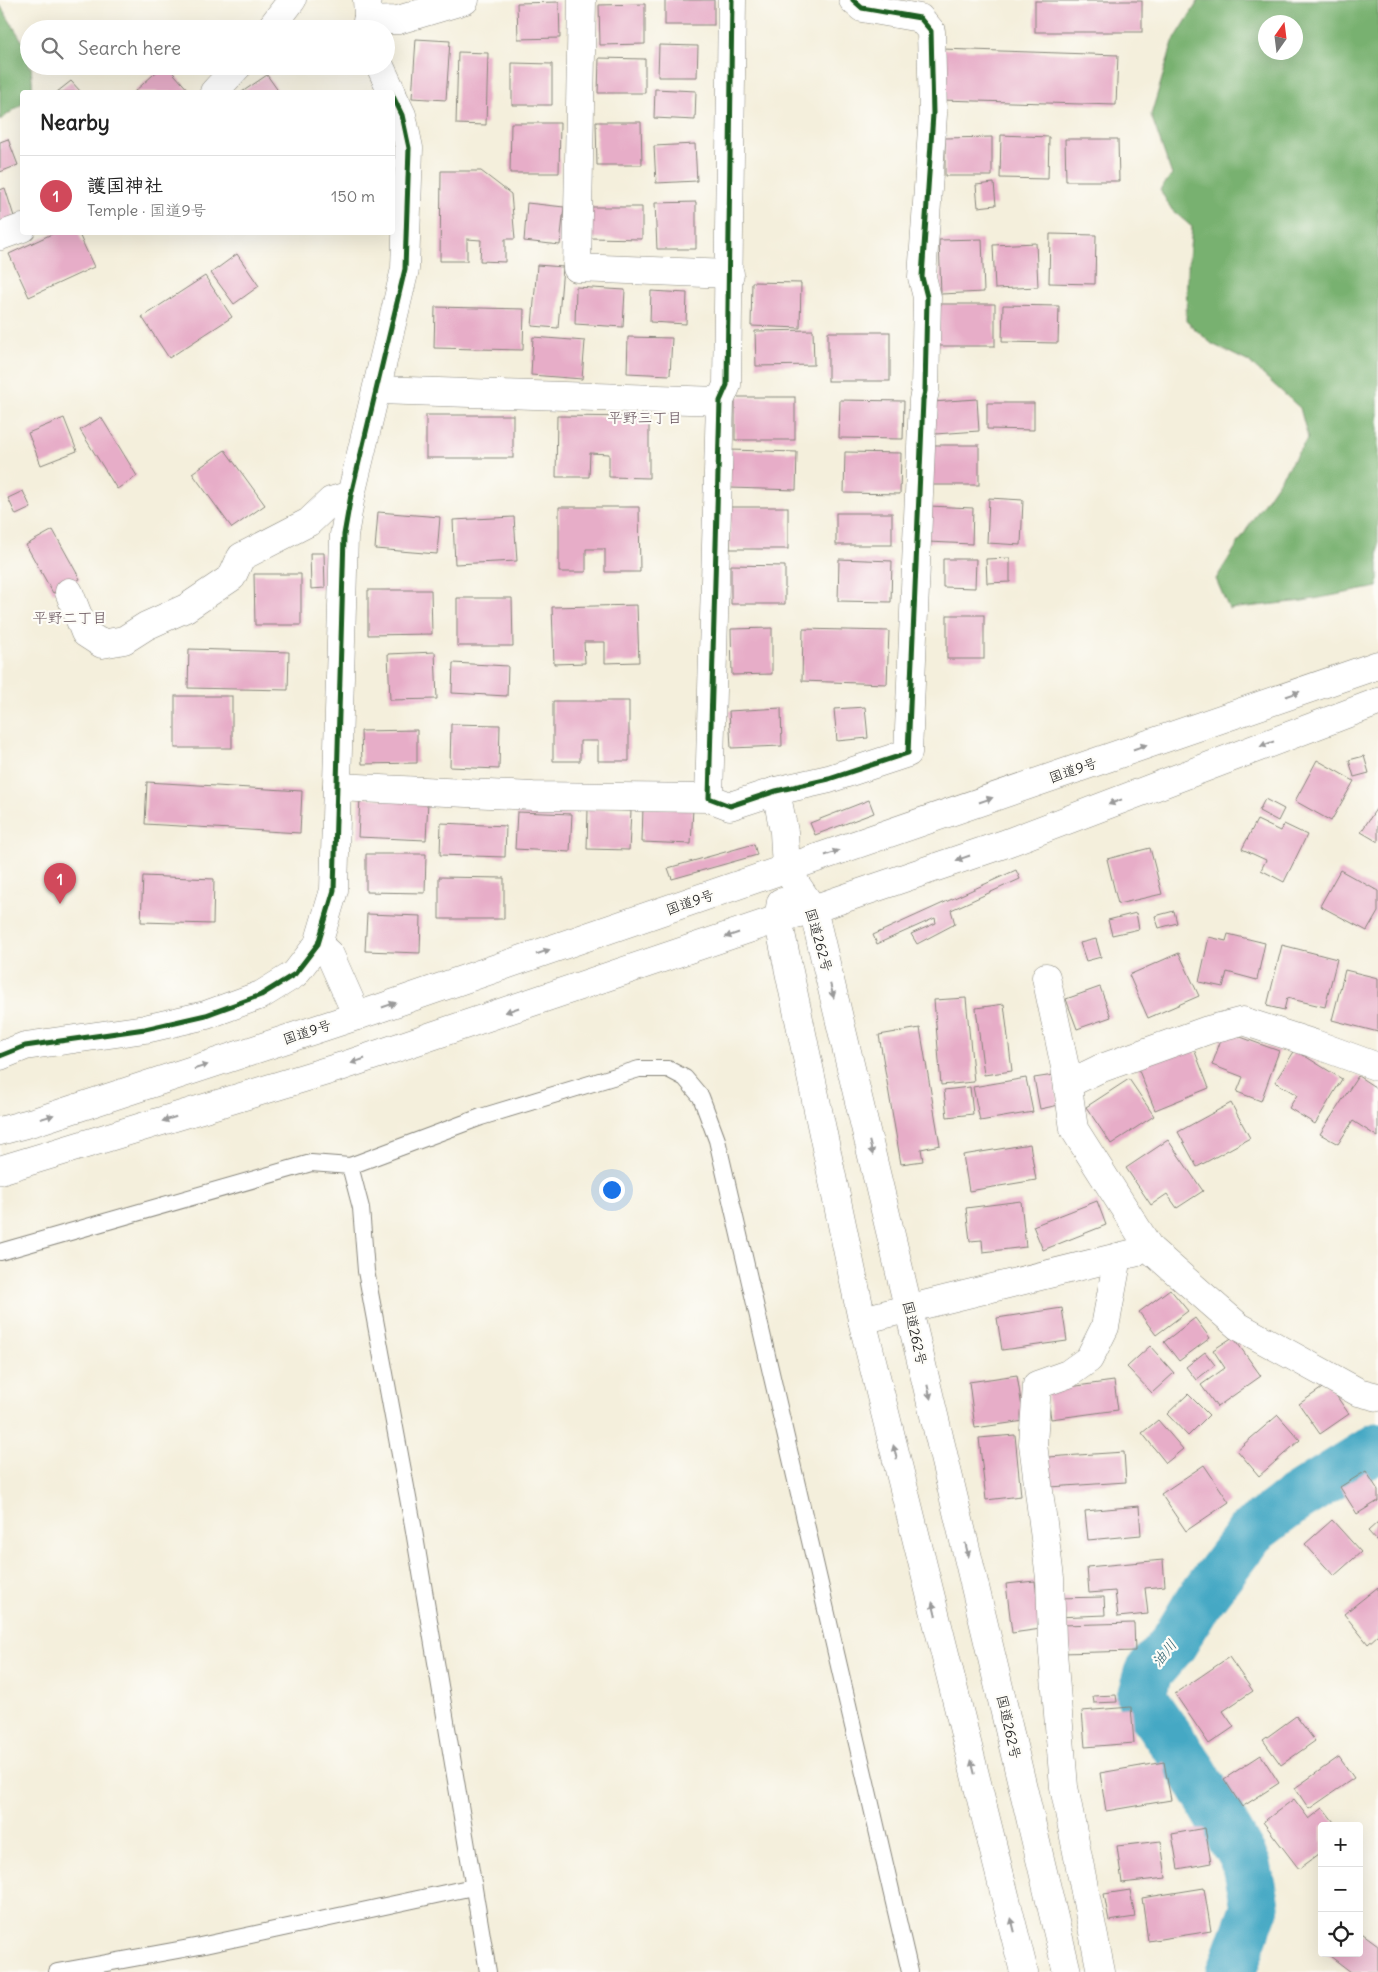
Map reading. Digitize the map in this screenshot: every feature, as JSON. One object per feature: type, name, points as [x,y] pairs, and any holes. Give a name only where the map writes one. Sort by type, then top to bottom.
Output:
[{"type":"main road","points":[[277,20],[292,0]]},
{"type":"main road","points":[[368,16],[398,20],[465,0]]},
{"type":"main road","points":[[582,0],[576,268],[730,274]]},
{"type":"main road","points":[[709,798],[720,401],[727,385],[730,274],[732,0]]},
{"type":"main road","points":[[337,787],[533,796],[709,798],[730,806],[776,791],[829,779],[908,753],[923,400],[925,391],[927,297],[922,276],[932,114],[931,31],[920,18],[862,8],[853,0]]},
{"type":"main road","points":[[216,90],[230,75]]},
{"type":"main road","points":[[384,75],[391,90]]},
{"type":"main road","points":[[0,1056],[25,1046],[145,1029],[206,1015],[261,995],[295,974],[318,944],[334,890],[344,535],[351,495],[406,269],[409,148],[402,115],[395,100]]},
{"type":"main road","points":[[0,236],[20,229]]},
{"type":"main road","points":[[376,390],[720,401]]},
{"type":"main road","points":[[69,592],[85,633],[102,644],[124,640],[146,626],[186,608],[232,577],[241,557],[309,522],[331,501],[351,495]]},
{"type":"main road","name":"国道9号","points":[[0,1131],[46,1118],[357,1016],[1378,665]]},
{"type":"main road","points":[[0,1170],[343,1066],[778,919],[813,909],[1004,844],[1378,702]]},
{"type":"main road","points":[[776,791],[784,832],[786,869],[778,919],[862,1320],[1024,1972]]},
{"type":"main road","name":"国道262号","points":[[786,869],[813,909],[1067,1972]]},
{"type":"main road","points":[[318,944],[330,955],[357,1016]]},
{"type":"main road","points":[[1046,976],[1068,1084],[1074,1129],[1150,1249],[1238,1326],[1358,1392],[1378,1397]]},
{"type":"main road","points":[[1068,1084],[1099,1069],[1208,1030],[1243,1021],[1315,1044],[1378,1068]]},
{"type":"main road","points":[[862,1320],[1150,1249]]},
{"type":"main road","points":[[1101,1972],[1064,1787],[1052,1640],[1050,1578],[1033,1444],[1036,1385],[1068,1374],[1089,1359],[1105,1327],[1118,1257]]},
{"type":"lane","points":[[0,1252],[311,1162],[350,1166],[481,1117],[639,1069],[668,1069],[685,1078],[701,1097],[717,1140],[910,1972]]},
{"type":"lane","points":[[350,1166],[361,1208],[366,1271],[413,1525],[488,1972]]},
{"type":"lane","points":[[57,1972],[200,1946],[473,1887]]},
{"type":"green space","points":[[1199,0],[1378,0],[1378,587],[1303,601],[1229,609],[1216,579],[1255,516],[1308,438],[1300,408],[1249,362],[1212,344],[1186,321],[1187,278],[1192,227],[1172,210],[1160,190],[1172,175],[1151,115],[1173,42]]},
{"type":"green space","points":[[0,5],[20,37],[20,75],[32,75],[33,90],[20,90],[20,105],[0,120]]},
{"type":"building","points":[[665,0],[714,0],[714,25],[665,25]]},
{"type":"building","points":[[1035,1],[1142,1],[1142,32],[1035,32]]},
{"type":"building","points":[[559,2],[560,38],[518,39],[517,3]]},
{"type":"building","points":[[645,4],[645,44],[600,45],[599,5]]},
{"type":"building","points":[[416,39],[450,41],[446,100],[412,98]]},
{"type":"building","points":[[659,45],[698,46],[697,77],[658,77]]},
{"type":"building","points":[[942,49],[1118,55],[1116,105],[941,100]]},
{"type":"building","points":[[458,52],[488,53],[486,125],[456,124]]},
{"type":"building","points":[[599,58],[645,59],[645,93],[598,93]]},
{"type":"building","points":[[512,63],[552,64],[552,105],[512,105]]},
{"type":"building","points":[[153,75],[175,75],[188,90],[136,90]]},
{"type":"building","points":[[267,75],[278,90],[245,90]]},
{"type":"building","points":[[71,81],[79,90],[60,90]]},
{"type":"building","points":[[655,89],[696,91],[695,120],[654,118]]},
{"type":"building","points":[[596,122],[641,122],[642,165],[597,165]]},
{"type":"building","points":[[511,123],[560,123],[559,173],[510,173]]},
{"type":"building","points":[[1001,135],[1049,137],[1048,179],[1000,178]]},
{"type":"building","points":[[992,137],[992,176],[945,176],[945,138]]},
{"type":"building","points":[[8,139],[18,165],[0,172],[0,142]]},
{"type":"building","points":[[1065,139],[1118,139],[1119,181],[1066,181]]},
{"type":"building","points":[[695,144],[697,181],[656,183],[654,146]]},
{"type":"building","points":[[441,171],[481,171],[511,194],[515,239],[505,239],[505,262],[480,261],[481,240],[467,239],[467,261],[440,261]]},
{"type":"building","points":[[994,183],[996,205],[978,207],[976,185]]},
{"type":"building","points":[[5,188],[17,226],[0,231],[0,190]]},
{"type":"building","points":[[696,202],[696,249],[657,249],[655,203]]},
{"type":"building","points":[[527,203],[564,207],[560,245],[524,241]]},
{"type":"building","points":[[590,207],[642,207],[642,239],[590,238]]},
{"type":"building","points":[[1050,234],[1096,235],[1095,284],[1049,283]]},
{"type":"building","points":[[50,235],[79,235],[94,267],[29,297],[9,254]]},
{"type":"building","points":[[982,239],[984,292],[941,294],[939,240]]},
{"type":"building","points":[[1036,243],[1038,287],[995,289],[993,245]]},
{"type":"building","points":[[237,254],[259,286],[234,304],[211,273]]},
{"type":"building","points":[[537,265],[563,267],[558,328],[532,326]]},
{"type":"building","points":[[205,276],[232,317],[169,358],[142,317]]},
{"type":"building","points":[[752,282],[801,283],[800,328],[751,326]]},
{"type":"building","points":[[576,287],[625,290],[623,327],[575,324]]},
{"type":"building","points":[[651,291],[687,293],[686,324],[650,322]]},
{"type":"building","points":[[936,304],[995,304],[995,346],[937,346]]},
{"type":"building","points":[[1003,305],[1059,306],[1058,343],[1002,342]]},
{"type":"building","points":[[435,307],[524,309],[523,350],[434,348]]},
{"type":"building","points":[[813,330],[814,365],[756,366],[755,331]]},
{"type":"building","points":[[828,332],[890,332],[890,381],[828,381]]},
{"type":"building","points":[[533,337],[585,341],[582,379],[531,375]]},
{"type":"building","points":[[628,337],[672,338],[670,375],[627,373]]},
{"type":"building","points":[[735,397],[795,397],[795,440],[735,440]]},
{"type":"building","points":[[977,399],[979,431],[935,434],[932,402]]},
{"type":"building","points":[[840,400],[904,401],[903,439],[839,438]]},
{"type":"building","points":[[987,403],[1034,403],[1034,430],[987,429]]},
{"type":"building","points":[[426,415],[513,415],[513,458],[426,458]]},
{"type":"building","points":[[557,416],[649,417],[649,478],[609,477],[609,454],[590,453],[589,477],[556,477]]},
{"type":"building","points":[[101,417],[137,476],[117,489],[80,430]]},
{"type":"building","points":[[64,418],[77,451],[41,465],[28,433]]},
{"type":"building","points":[[931,445],[979,445],[979,485],[931,485]]},
{"type":"building","points":[[225,450],[265,505],[232,528],[192,473]]},
{"type":"building","points":[[730,450],[797,452],[796,490],[730,488]]},
{"type":"building","points":[[845,452],[901,453],[900,494],[844,493]]},
{"type":"building","points":[[23,491],[31,508],[16,515],[8,498]]},
{"type":"building","points":[[989,498],[1023,500],[1021,545],[987,543]]},
{"type":"building","points":[[929,506],[973,508],[972,544],[928,542]]},
{"type":"building","points":[[559,507],[639,507],[640,572],[605,572],[605,549],[586,549],[586,572],[559,572]]},
{"type":"building","points":[[730,507],[788,507],[788,549],[730,549]]},
{"type":"building","points":[[378,512],[440,517],[437,554],[375,549]]},
{"type":"building","points":[[836,513],[892,513],[892,545],[836,545]]},
{"type":"building","points":[[514,517],[517,561],[455,564],[453,520]]},
{"type":"building","points":[[53,530],[80,579],[53,593],[26,545]]},
{"type":"building","points":[[310,553],[324,553],[325,588],[311,589]]},
{"type":"building","points":[[1010,558],[1010,582],[987,583],[986,559]]},
{"type":"building","points":[[839,559],[892,561],[891,602],[838,601]]},
{"type":"building","points":[[943,559],[976,559],[975,588],[943,587]]},
{"type":"building","points":[[731,565],[785,566],[785,604],[731,604]]},
{"type":"building","points":[[254,574],[301,574],[301,625],[255,625]]},
{"type":"building","points":[[368,590],[431,590],[432,634],[368,635]]},
{"type":"building","points":[[457,598],[512,598],[513,646],[457,646]]},
{"type":"building","points":[[637,605],[639,662],[605,663],[605,642],[584,642],[585,663],[554,664],[552,607]]},
{"type":"building","points":[[947,615],[984,615],[984,659],[947,659]]},
{"type":"building","points":[[772,628],[772,674],[732,675],[731,629]]},
{"type":"building","points":[[803,629],[889,631],[887,684],[802,681]]},
{"type":"building","points":[[189,649],[289,652],[288,690],[188,688]]},
{"type":"building","points":[[435,652],[437,699],[390,700],[388,654]]},
{"type":"building","points":[[453,663],[508,666],[507,696],[452,693]]},
{"type":"building","points":[[175,696],[232,696],[232,748],[175,748]]},
{"type":"building","points":[[553,701],[629,701],[629,761],[598,761],[598,741],[580,741],[580,761],[553,761]]},
{"type":"building","points":[[865,707],[868,738],[837,741],[834,709]]},
{"type":"building","points":[[781,708],[782,746],[731,748],[729,711]]},
{"type":"building","points":[[451,724],[500,725],[499,769],[450,767]]},
{"type":"building","points":[[417,730],[417,763],[362,764],[361,731]]},
{"type":"building","points":[[1364,756],[1369,773],[1354,777],[1349,760]]},
{"type":"building","points":[[1317,760],[1354,781],[1331,821],[1295,801]]},
{"type":"building","points":[[147,782],[302,791],[300,833],[145,824]]},
{"type":"building","points":[[360,798],[428,801],[426,840],[358,837]]},
{"type":"building","points":[[1265,799],[1284,809],[1278,821],[1259,811]]},
{"type":"building","points":[[869,800],[874,813],[815,835],[810,823]]},
{"type":"building","points":[[1378,806],[1378,842],[1361,832]]},
{"type":"building","points":[[643,807],[693,809],[691,844],[642,842]]},
{"type":"building","points":[[588,809],[631,811],[629,850],[587,849]]},
{"type":"building","points":[[517,812],[572,814],[570,852],[515,849]]},
{"type":"building","points":[[1257,820],[1280,831],[1284,824],[1307,835],[1284,882],[1261,870],[1266,860],[1242,849]]},
{"type":"building","points":[[441,823],[506,826],[505,857],[440,855]]},
{"type":"building","points":[[754,844],[757,855],[672,879],[668,868]]},
{"type":"building","points":[[1150,848],[1162,894],[1118,904],[1107,859]]},
{"type":"building","points":[[366,854],[426,854],[425,893],[366,892]]},
{"type":"building","points":[[1016,870],[1020,879],[951,910],[955,924],[917,944],[911,934],[936,923],[935,918],[877,944],[873,935]]},
{"type":"building","points":[[1340,870],[1378,891],[1378,912],[1367,931],[1320,906]]},
{"type":"building","points":[[143,876],[214,879],[213,924],[141,922]]},
{"type":"building","points":[[439,877],[504,878],[504,919],[439,919]]},
{"type":"building","points":[[1174,911],[1177,923],[1159,928],[1155,916]]},
{"type":"building","points":[[1136,913],[1139,929],[1112,935],[1108,920]]},
{"type":"building","points":[[367,914],[421,916],[420,953],[365,951]]},
{"type":"building","points":[[1228,934],[1265,943],[1257,980],[1227,972],[1223,987],[1199,982],[1209,937],[1226,941]]},
{"type":"building","points":[[1096,939],[1101,957],[1086,961],[1080,943]]},
{"type":"building","points":[[1282,945],[1337,959],[1325,1007],[1287,998],[1284,1010],[1267,1006]]},
{"type":"building","points":[[1179,953],[1199,996],[1148,1018],[1129,975]]},
{"type":"building","points":[[1345,970],[1378,978],[1378,1032],[1332,1020]]},
{"type":"building","points":[[1100,987],[1111,1017],[1077,1029],[1066,999]]},
{"type":"building","points":[[966,998],[974,1082],[941,1085],[934,1000]]},
{"type":"building","points":[[1004,1004],[1012,1071],[984,1075],[976,1008]]},
{"type":"building","points":[[920,1028],[940,1145],[921,1149],[923,1161],[901,1164],[879,1035]]},
{"type":"building","points":[[1224,1031],[1279,1051],[1261,1101],[1237,1092],[1243,1077],[1212,1065]]},
{"type":"building","points":[[1192,1044],[1209,1088],[1155,1110],[1137,1066]]},
{"type":"building","points":[[1295,1050],[1342,1079],[1315,1124],[1289,1108],[1297,1095],[1275,1082]]},
{"type":"building","points":[[1054,1075],[1059,1105],[1040,1109],[1034,1078]]},
{"type":"building","points":[[1358,1076],[1378,1089],[1378,1137],[1353,1121],[1338,1144],[1320,1134]]},
{"type":"building","points":[[1026,1078],[1033,1112],[980,1121],[973,1087]]},
{"type":"building","points":[[1129,1079],[1154,1116],[1111,1144],[1086,1107]]},
{"type":"building","points":[[970,1087],[973,1114],[947,1117],[944,1090]]},
{"type":"building","points":[[1231,1103],[1250,1138],[1197,1167],[1178,1132]]},
{"type":"building","points":[[1168,1140],[1203,1191],[1177,1208],[1167,1194],[1151,1205],[1126,1168]]},
{"type":"building","points":[[1030,1144],[1036,1180],[969,1191],[963,1155]]},
{"type":"building","points":[[1021,1201],[1026,1247],[983,1252],[982,1240],[970,1241],[966,1208]]},
{"type":"building","points":[[1097,1201],[1106,1225],[1043,1250],[1033,1226]]},
{"type":"building","points":[[1170,1289],[1188,1311],[1156,1335],[1139,1312]]},
{"type":"building","points":[[1062,1308],[1067,1341],[1002,1350],[997,1318]]},
{"type":"building","points":[[1195,1318],[1210,1338],[1179,1361],[1164,1342]]},
{"type":"building","points":[[1233,1337],[1261,1376],[1217,1407],[1201,1385],[1225,1368],[1213,1350]]},
{"type":"building","points":[[1150,1346],[1174,1373],[1152,1393],[1127,1367]]},
{"type":"building","points":[[1205,1352],[1215,1365],[1196,1380],[1186,1367]]},
{"type":"building","points":[[1017,1375],[1024,1421],[975,1428],[969,1382]]},
{"type":"building","points":[[1114,1381],[1118,1410],[1051,1419],[1047,1390]]},
{"type":"building","points":[[1328,1384],[1349,1414],[1320,1434],[1299,1404]]},
{"type":"building","points":[[1188,1394],[1209,1415],[1188,1436],[1167,1414]]},
{"type":"building","points":[[1278,1415],[1300,1440],[1259,1476],[1237,1450]]},
{"type":"building","points":[[1158,1420],[1183,1449],[1166,1463],[1142,1433]]},
{"type":"building","points":[[1015,1435],[1021,1496],[986,1500],[979,1438]]},
{"type":"building","points":[[1124,1452],[1126,1482],[1050,1487],[1048,1457]]},
{"type":"building","points":[[1204,1465],[1229,1502],[1186,1531],[1161,1494]]},
{"type":"building","points":[[1366,1471],[1378,1490],[1378,1501],[1357,1514],[1340,1487]]},
{"type":"building","points":[[1139,1506],[1141,1535],[1088,1540],[1085,1511]]},
{"type":"building","points":[[1332,1520],[1361,1552],[1334,1576],[1305,1544]]},
{"type":"building","points":[[1378,1522],[1378,1542],[1368,1531]]},
{"type":"building","points":[[1163,1560],[1165,1586],[1145,1588],[1148,1614],[1118,1617],[1115,1591],[1089,1593],[1087,1567]]},
{"type":"building","points":[[1035,1581],[1041,1629],[1012,1633],[1006,1584]]},
{"type":"building","points":[[1378,1587],[1378,1635],[1368,1644],[1344,1614]]},
{"type":"building","points":[[1104,1597],[1105,1615],[1057,1617],[1056,1598]]},
{"type":"building","points":[[1134,1623],[1135,1651],[1062,1653],[1061,1625]]},
{"type":"building","points":[[1229,1657],[1253,1691],[1223,1711],[1234,1727],[1209,1744],[1175,1694]]},
{"type":"building","points":[[1116,1695],[1117,1702],[1094,1703],[1093,1696]]},
{"type":"building","points":[[1131,1707],[1134,1743],[1085,1747],[1082,1711]]},
{"type":"building","points":[[1296,1716],[1315,1741],[1281,1765],[1263,1740]]},
{"type":"building","points":[[1261,1755],[1279,1783],[1242,1807],[1224,1779]]},
{"type":"building","points":[[1339,1757],[1354,1778],[1309,1809],[1295,1788]]},
{"type":"building","points":[[1164,1762],[1171,1800],[1106,1811],[1100,1773]]},
{"type":"building","points":[[1294,1799],[1309,1819],[1323,1808],[1334,1822],[1318,1822],[1318,1855],[1299,1869],[1263,1822]]},
{"type":"building","points":[[1205,1828],[1211,1863],[1178,1869],[1172,1834]]},
{"type":"building","points":[[1161,1841],[1166,1878],[1122,1883],[1117,1846]]},
{"type":"building","points":[[1204,1888],[1211,1931],[1148,1941],[1142,1898]]},
{"type":"building","points":[[1130,1890],[1135,1917],[1109,1921],[1104,1894]]},
{"type":"building","points":[[1363,1934],[1378,1945],[1378,1972],[1351,1972],[1331,1957],[1363,1957]]},
{"type":"waterway","name":"油川","points":[[1231,1972],[1255,1906],[1247,1865],[1194,1773],[1141,1697],[1148,1673],[1173,1644],[1199,1601],[1251,1532],[1295,1499],[1378,1447]]},
{"type":"cycle path","points":[[732,0],[727,385],[720,401],[709,798],[730,806],[776,791],[829,779],[908,753],[923,400],[925,391],[927,297],[922,277],[933,114],[931,31],[920,18],[862,8],[853,0]]},
{"type":"cycle path","points":[[0,1056],[25,1046],[145,1029],[206,1015],[261,995],[295,974],[318,944],[334,890],[344,535],[351,495],[405,269],[409,148],[402,115],[395,100]]},
{"type":"place","name":"護国神社","points":[[60,904]]},
{"type":"district","name":"平野三丁目","points":[[645,417]]},
{"type":"district","name":"平野二丁目","points":[[70,617]]}]
